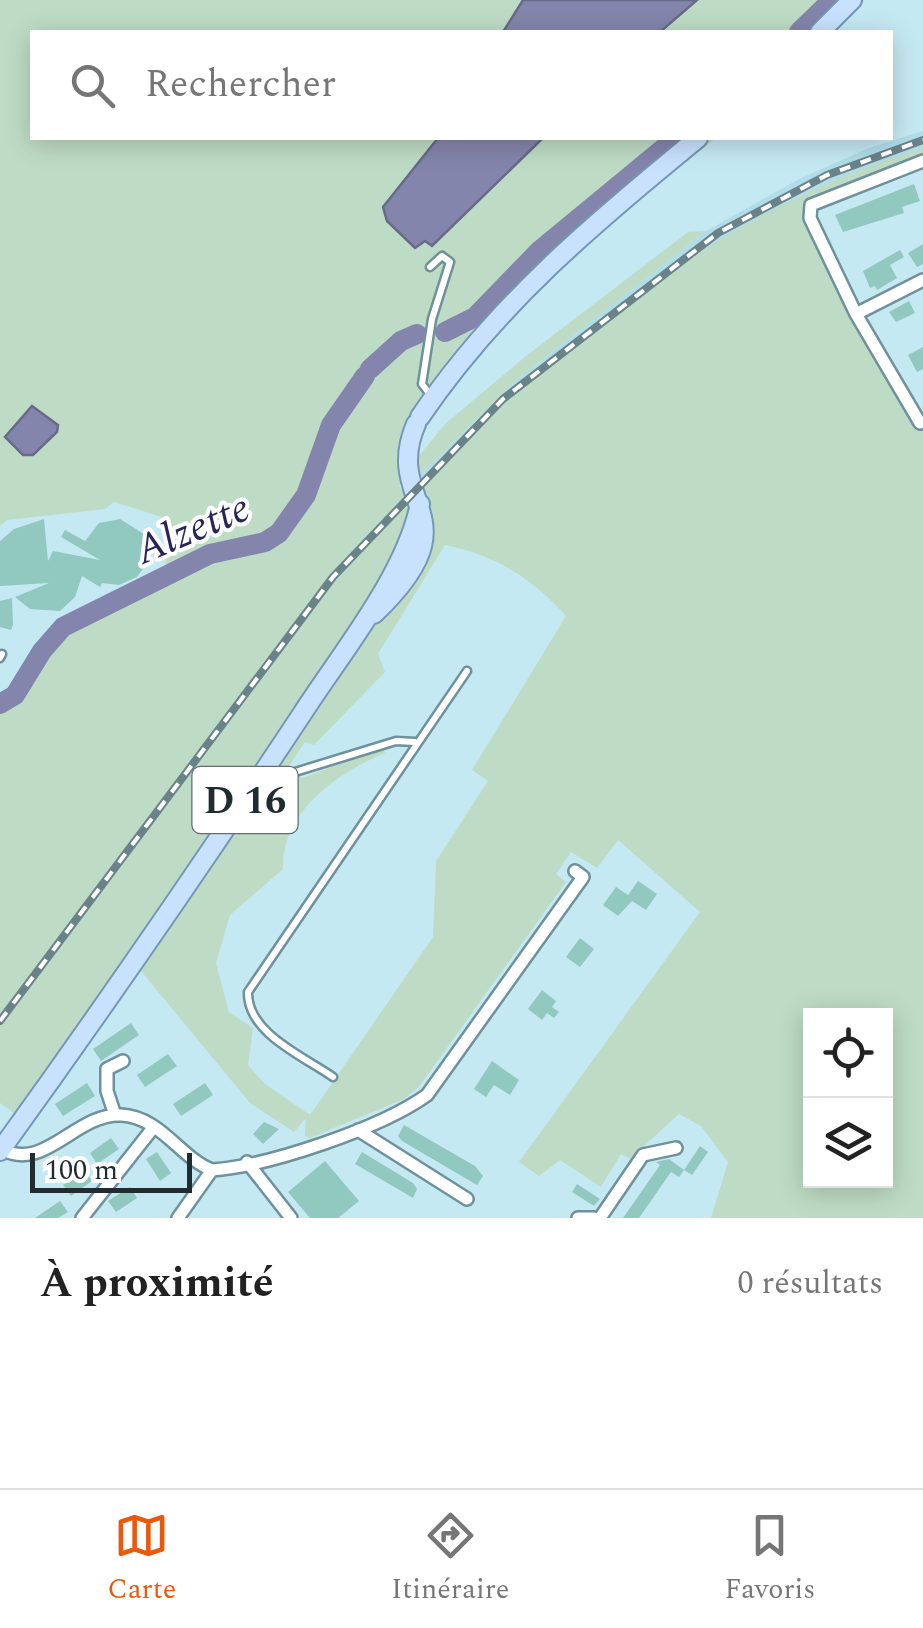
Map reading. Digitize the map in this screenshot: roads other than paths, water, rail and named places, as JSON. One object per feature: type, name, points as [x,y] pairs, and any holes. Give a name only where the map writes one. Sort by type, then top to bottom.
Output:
[{"type":"main road","points":[[822,30],[852,0]]},
{"type":"main road","name":"D 16","points":[[1,1150],[130,972],[356,632],[414,572],[426,536],[407,462],[408,443],[418,421],[472,344],[534,277],[696,140]]},
{"type":"street","points":[[920,423],[856,314],[810,218],[811,206],[923,160]]},
{"type":"street","points":[[856,314],[923,280]]},
{"type":"street","points":[[1,1150],[29,1157],[82,1125],[114,1114],[132,1116],[174,1138],[200,1166],[212,1170],[358,1130],[408,1109],[428,1096],[583,876],[575,871]]},
{"type":"street","points":[[114,1114],[107,1091],[108,1069],[123,1061]]},
{"type":"street","points":[[82,1218],[154,1128]]},
{"type":"street","points":[[358,1130],[467,1199]]},
{"type":"street","points":[[578,1218],[597,1218],[642,1154],[676,1148]]},
{"type":"street","points":[[247,1162],[292,1218]]},
{"type":"street","points":[[178,1218],[212,1170]]},
{"type":"lane","points":[[430,266],[442,256],[450,262],[432,319],[422,384],[434,398]]},
{"type":"lane","points":[[333,1077],[260,1026],[248,1004],[248,992],[467,671]]},
{"type":"lane","points":[[242,803],[256,809],[295,772],[396,741],[416,742]]},
{"type":"waterway","name":"Alzette","points":[[801,30],[832,0]]},
{"type":"waterway","name":"Alzette","points":[[445,332],[475,317],[539,251],[674,140]]},
{"type":"waterway","name":"Alzette","points":[[370,369],[401,341],[417,334]]},
{"type":"waterway","name":"Alzette","points":[[0,704],[15,695],[42,651],[63,627],[210,554],[265,542],[279,533],[306,495],[331,425],[365,376]]},
{"type":"railway","points":[[0,1021],[333,577],[503,399],[718,233],[827,175],[923,140]]}]
